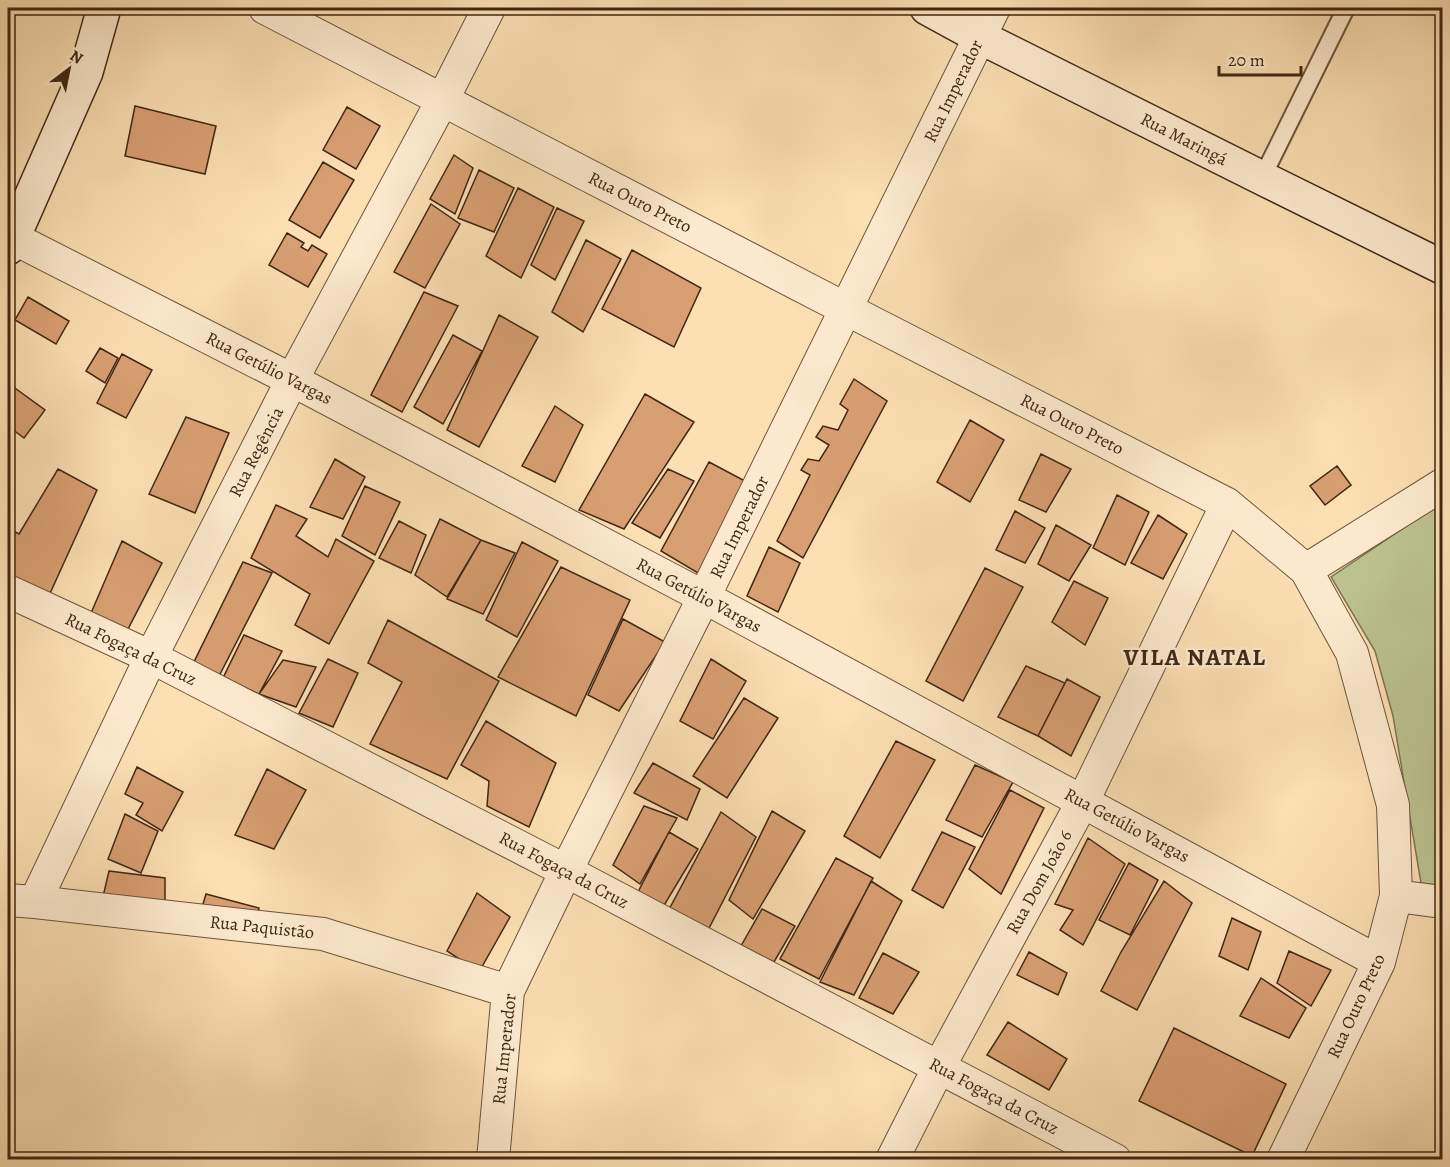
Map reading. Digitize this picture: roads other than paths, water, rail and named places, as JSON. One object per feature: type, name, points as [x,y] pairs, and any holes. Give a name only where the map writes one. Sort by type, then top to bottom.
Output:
[{"type":"street","points":[[10,243],[86,72],[104,8]]},
{"type":"street","name":"Rua Ouro Preto","points":[[264,8],[1227,504],[1306,570],[1352,654],[1393,805],[1396,896],[1379,962],[1282,1160]]},
{"type":"street","name":"Rua Regência","points":[[21,901],[151,657],[292,380],[443,99],[489,8]]},
{"type":"street","name":"Rua Maringá","points":[[927,8],[1443,267]]},
{"type":"street","name":"Rua Imperador","points":[[493,1160],[508,991],[994,8]]},
{"type":"street","name":"Rua Getúlio Vargas","points":[[10,243],[292,380],[704,597],[1379,962]]},
{"type":"street","points":[[1306,570],[1443,485]]},
{"type":"street","name":"Rua Dom João 6","points":[[892,1160],[939,1067],[1083,801],[1227,504]]},
{"type":"street","name":"Rua Fogaça da Cruz","points":[[8,591],[151,657],[566,871],[1115,1160]]},
{"type":"street","points":[[1396,896],[1443,902]]},
{"type":"street","name":"Rua Paquistão","points":[[21,901],[323,934],[508,991]]},
{"type":"lane","points":[[1262,178],[1346,8]]},
{"type":"district","name":"VILA NATAL","points":[[1195,657]]}]
